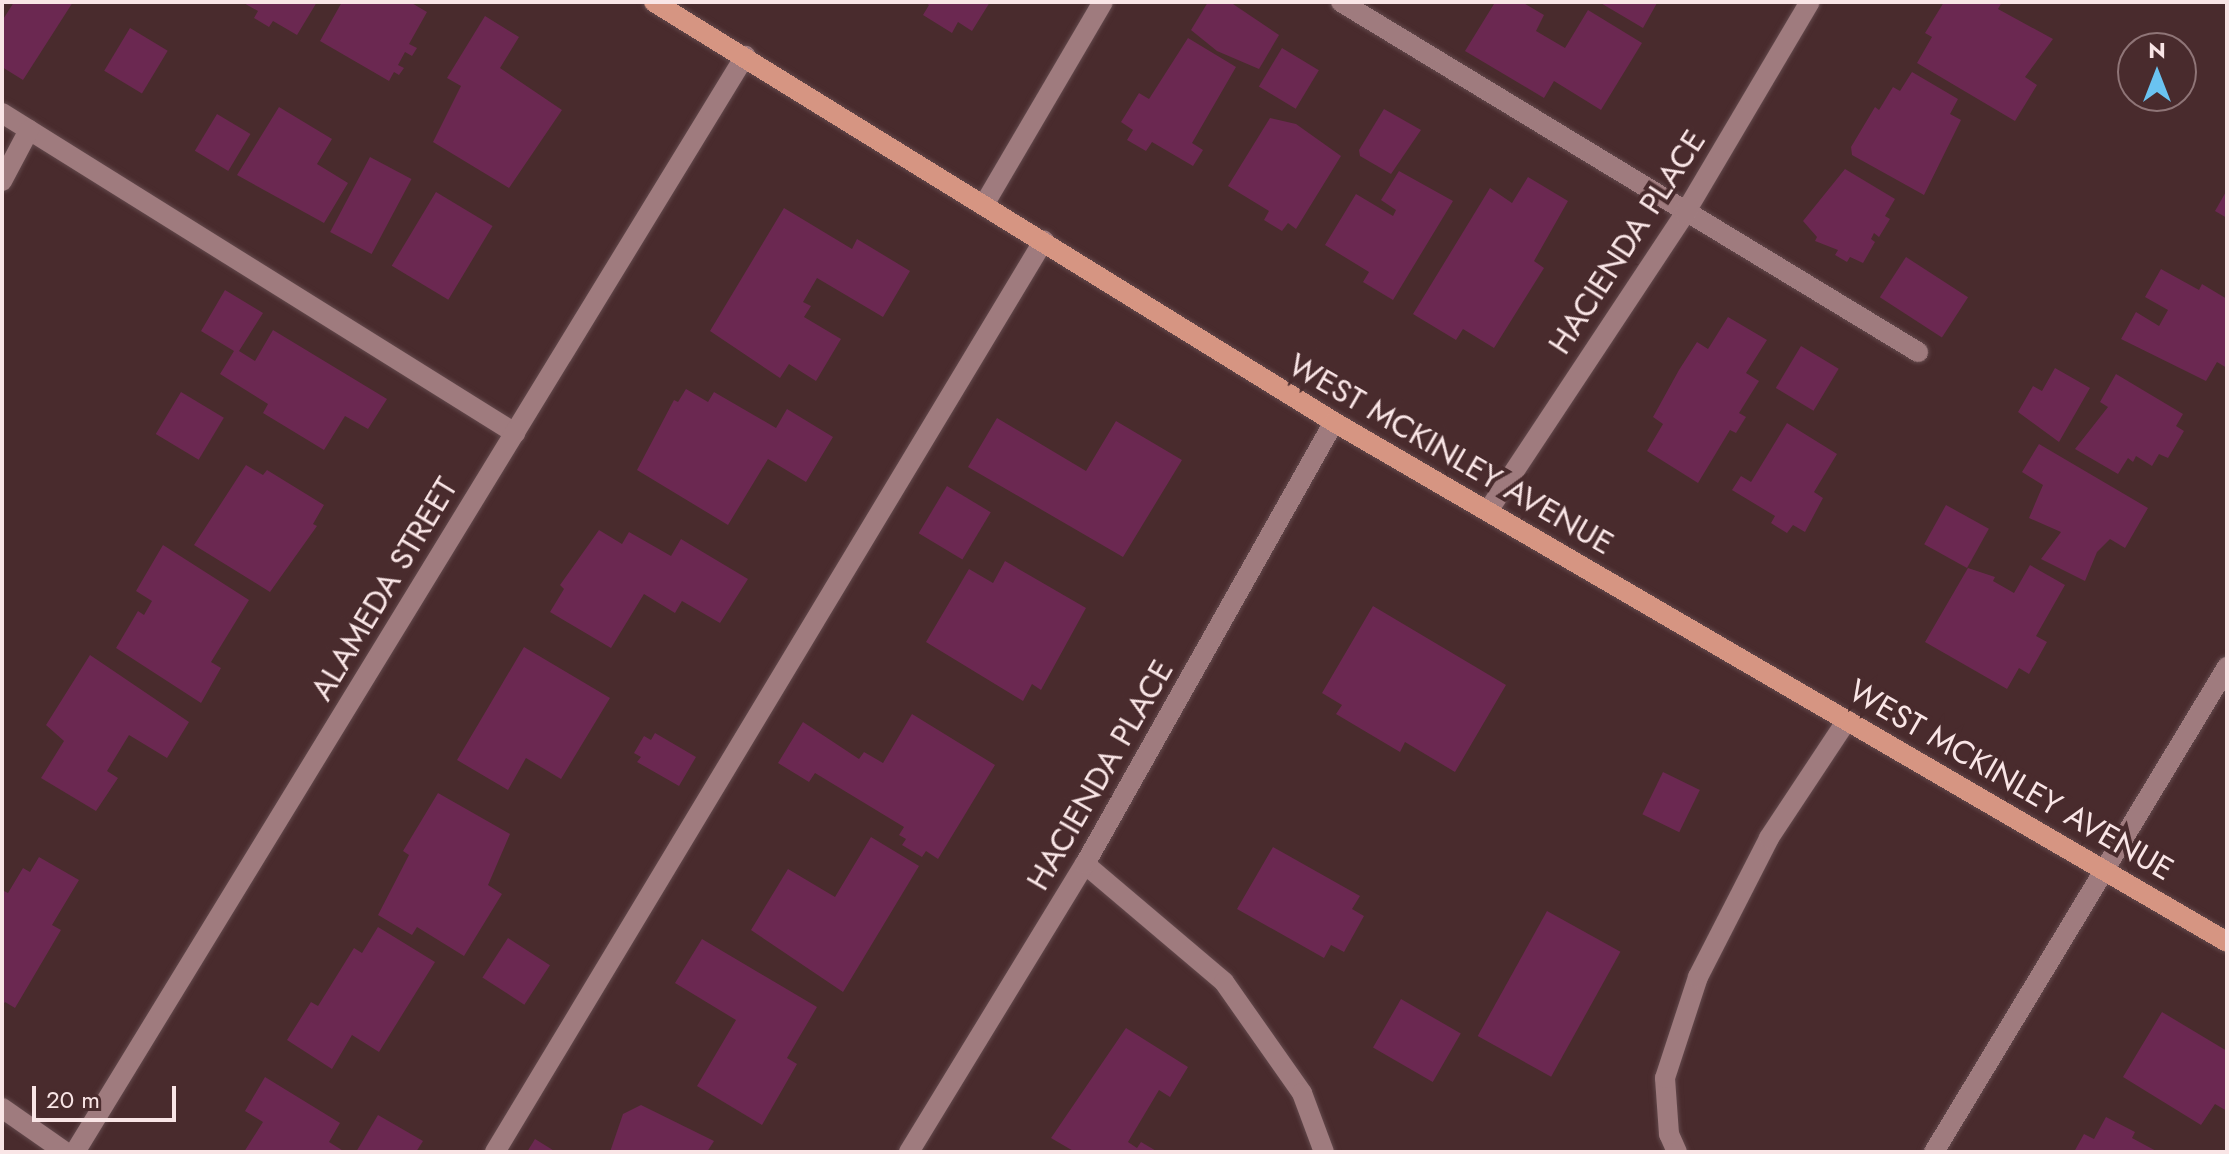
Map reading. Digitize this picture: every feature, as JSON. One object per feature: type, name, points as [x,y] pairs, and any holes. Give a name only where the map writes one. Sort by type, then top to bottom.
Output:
[{"type":"main road","name":"WEST MCKINLEY AVENUE","points":[[654,2],[985,203],[1334,422],[2227,942]]},
{"type":"street","points":[[985,203],[1103,2]]},
{"type":"street","points":[[1341,2],[1918,352]]},
{"type":"street","name":"HACIENDA PLACE","points":[[1488,511],[1685,213],[1810,2]]},
{"type":"street","name":"ALAMEDA STREET","points":[[75,1152],[745,56]]},
{"type":"street","points":[[2,113],[515,433]]},
{"type":"street","points":[[2,181],[29,130]]},
{"type":"street","points":[[495,1152],[1044,240]]},
{"type":"street","name":"HACIENDA PLACE","points":[[909,1152],[1085,864],[1334,422]]},
{"type":"street","points":[[1934,1152],[2227,667]]},
{"type":"street","points":[[1677,1152],[1669,1134],[1665,1078],[1698,977],[1769,838],[1847,720]]},
{"type":"street","points":[[1085,864],[1224,982],[1302,1093],[1324,1152]]},
{"type":"street","points":[[2,1108],[65,1152]]},
{"type":"building","points":[[14,2],[73,2],[23,80],[2,67],[2,21]]},
{"type":"building","points":[[242,2],[317,2],[297,35],[273,21],[269,27],[254,18],[258,11]]},
{"type":"building","points":[[342,2],[410,2],[427,12],[409,44],[417,48],[412,56],[405,52],[398,65],[404,68],[399,75],[394,72],[389,81],[320,41]]},
{"type":"building","points":[[924,2],[990,2],[972,31],[958,22],[952,33],[923,15],[929,5]]},
{"type":"building","points":[[1208,2],[1230,2],[1279,35],[1259,69],[1217,51],[1191,30]]},
{"type":"building","points":[[1522,2],[1544,15],[1536,31],[1565,48],[1588,10],[1642,43],[1601,110],[1554,81],[1544,98],[1465,51],[1494,4]]},
{"type":"building","points":[[1599,2],[1665,2],[1657,3],[1643,28]]},
{"type":"building","points":[[1944,2],[2002,2],[1998,9],[2053,39],[2025,77],[2037,85],[2015,121],[1917,63],[1932,37],[1925,33]]},
{"type":"building","points":[[485,16],[519,37],[500,68],[562,110],[509,188],[433,142],[461,86],[447,78]]},
{"type":"building","points":[[130,28],[168,51],[142,94],[104,71]]},
{"type":"building","points":[[1188,38],[1236,67],[1192,143],[1203,150],[1193,166],[1152,142],[1146,151],[1127,140],[1133,130],[1121,122],[1139,93],[1149,99]]},
{"type":"building","points":[[1282,48],[1319,70],[1296,109],[1259,87]]},
{"type":"building","points":[[1912,72],[1958,99],[1950,114],[1961,120],[1924,195],[1852,155],[1851,147],[1875,107],[1879,110],[1893,87],[1900,91]]},
{"type":"building","points":[[279,107],[332,139],[317,164],[348,183],[324,223],[237,175]]},
{"type":"building","points":[[1384,109],[1421,130],[1391,174],[1360,156],[1359,150]]},
{"type":"building","points":[[217,114],[250,134],[228,171],[195,151]]},
{"type":"building","points":[[1270,118],[1296,124],[1341,156],[1296,229],[1288,223],[1282,231],[1264,220],[1269,211],[1228,186]]},
{"type":"building","points":[[370,157],[411,179],[372,254],[330,232]]},
{"type":"building","points":[[1845,169],[1895,199],[1885,216],[1890,219],[1879,237],[1874,233],[1871,239],[1875,242],[1863,263],[1850,257],[1847,262],[1835,255],[1838,250],[1815,241],[1817,237],[1803,221]]},
{"type":"building","points":[[1399,171],[1453,201],[1393,300],[1363,282],[1369,272],[1325,245],[1356,194],[1393,216],[1396,210],[1381,200]]},
{"type":"building","points":[[1528,177],[1568,201],[1534,261],[1544,268],[1494,348],[1463,329],[1456,340],[1413,314],[1490,188],[1512,203]]},
{"type":"building","points":[[2227,190],[2227,218],[2215,211]]},
{"type":"building","points":[[436,192],[493,226],[448,300],[392,266]]},
{"type":"building","points":[[784,208],[852,249],[857,239],[910,271],[883,317],[817,278],[803,302],[811,306],[804,317],[841,339],[816,381],[789,364],[780,378],[710,331]]},
{"type":"building","points":[[1906,257],[1968,297],[1942,338],[1880,297]]},
{"type":"building","points":[[2161,269],[2199,290],[2202,284],[2227,299],[2227,368],[2217,362],[2206,381],[2121,339],[2136,312],[2159,326],[2168,310],[2145,297]]},
{"type":"building","points":[[225,290],[263,313],[239,351],[255,361],[273,330],[387,399],[368,429],[345,416],[324,450],[263,413],[268,404],[220,374],[234,351],[201,331]]},
{"type":"building","points":[[1728,317],[1767,340],[1746,373],[1759,381],[1739,413],[1746,417],[1736,433],[1730,430],[1698,483],[1647,451],[1663,424],[1653,417],[1697,342],[1708,349]]},
{"type":"building","points":[[1801,346],[1839,369],[1813,411],[1776,388]]},
{"type":"building","points":[[2055,368],[2090,388],[2059,442],[2018,412],[2033,386],[2042,391]]},
{"type":"building","points":[[2116,374],[2183,414],[2176,426],[2184,431],[2168,458],[2159,454],[2152,466],[2136,456],[2133,462],[2128,458],[2118,474],[2075,449],[2108,407],[2100,402]]},
{"type":"building","points":[[686,389],[708,402],[714,392],[776,428],[787,409],[833,437],[806,482],[768,459],[728,525],[637,470],[674,400],[678,402]]},
{"type":"building","points":[[181,392],[224,418],[199,460],[156,434]]},
{"type":"building","points":[[997,418],[1086,471],[1116,421],[1182,460],[1123,557],[968,467]]},
{"type":"building","points":[[1787,423],[1837,454],[1814,492],[1823,498],[1805,532],[1793,525],[1787,533],[1771,523],[1775,516],[1732,490],[1741,476],[1751,482]]},
{"type":"building","points":[[2039,444],[2148,508],[2125,548],[2110,539],[2097,552],[2085,581],[2041,559],[2061,532],[2029,518],[2043,485],[2022,472]]},
{"type":"building","points":[[246,465],[263,475],[267,470],[324,505],[313,524],[317,526],[270,592],[194,545]]},
{"type":"building","points":[[947,486],[991,512],[962,559],[919,533]]},
{"type":"building","points":[[1946,505],[1989,529],[1967,568],[1924,544]]},
{"type":"building","points":[[599,530],[622,544],[629,532],[671,556],[681,539],[748,579],[720,623],[682,601],[675,613],[644,594],[611,648],[550,612],[564,589],[560,585]]},
{"type":"building","points":[[163,545],[249,600],[211,662],[221,668],[201,703],[116,648],[138,611],[144,615],[152,601],[136,591]]},
{"type":"building","points":[[1005,561],[1086,608],[1041,690],[1032,684],[1023,701],[926,642],[969,569],[993,583]]},
{"type":"building","points":[[2030,565],[2065,585],[2036,636],[2047,642],[2029,674],[2019,668],[2007,689],[1925,642],[1968,568],[1995,577],[1993,581],[2014,593]]},
{"type":"building","points":[[1373,606],[1506,685],[1455,772],[1405,742],[1400,752],[1336,714],[1342,705],[1322,693]]},
{"type":"building","points":[[524,647],[610,698],[561,779],[526,758],[508,790],[457,760]]},
{"type":"building","points":[[90,655],[189,722],[167,758],[129,735],[107,771],[118,778],[96,811],[41,778],[64,741],[46,725]]},
{"type":"building","points":[[912,714],[995,765],[938,859],[926,851],[922,857],[902,845],[906,839],[899,835],[904,827],[815,773],[809,782],[778,763],[803,722],[859,759],[864,752],[883,763]]},
{"type":"building","points":[[655,733],[696,757],[679,786],[637,762],[641,757],[634,753],[644,736],[651,740]]},
{"type":"building","points":[[1663,772],[1700,790],[1679,832],[1642,814]]},
{"type":"building","points":[[438,793],[510,834],[488,885],[502,894],[464,956],[417,927],[412,935],[378,915],[409,855],[403,851]]},
{"type":"building","points":[[871,837],[919,866],[843,992],[751,930],[788,869],[835,897]]},
{"type":"building","points":[[1273,847],[1360,896],[1352,909],[1364,916],[1344,952],[1331,945],[1324,958],[1237,909]]},
{"type":"building","points":[[39,857],[79,880],[52,925],[61,930],[15,1008],[5,1002],[2,1006],[2,890],[8,893],[23,868],[30,872]]},
{"type":"building","points":[[1547,911],[1620,952],[1551,1077],[1478,1036]]},
{"type":"building","points":[[378,927],[435,962],[379,1052],[352,1035],[332,1069],[287,1040],[311,1002],[318,1006],[354,948],[362,953]]},
{"type":"building","points":[[508,938],[550,965],[524,1005],[482,977]]},
{"type":"building","points":[[702,939],[817,1007],[787,1058],[797,1064],[762,1125],[697,1086],[736,1020],[675,983]]},
{"type":"building","points":[[1401,999],[1461,1034],[1433,1082],[1373,1047]]},
{"type":"building","points":[[2162,1012],[2227,1051],[2227,1111],[2215,1104],[2201,1125],[2123,1077]]},
{"type":"building","points":[[1126,1028],[1188,1067],[1170,1097],[1159,1090],[1128,1142],[1137,1148],[1141,1142],[1158,1152],[1075,1152],[1051,1138]]},
{"type":"building","points":[[265,1077],[340,1123],[329,1142],[345,1152],[244,1152],[263,1122],[245,1111]]},
{"type":"building","points":[[641,1105],[714,1141],[707,1152],[610,1152],[623,1114]]},
{"type":"building","points":[[378,1115],[423,1141],[416,1152],[356,1152]]},
{"type":"building","points":[[2106,1117],[2135,1132],[2132,1138],[2158,1152],[2074,1152],[2084,1134],[2094,1139]]},
{"type":"building","points":[[535,1139],[556,1152],[527,1152]]}]
